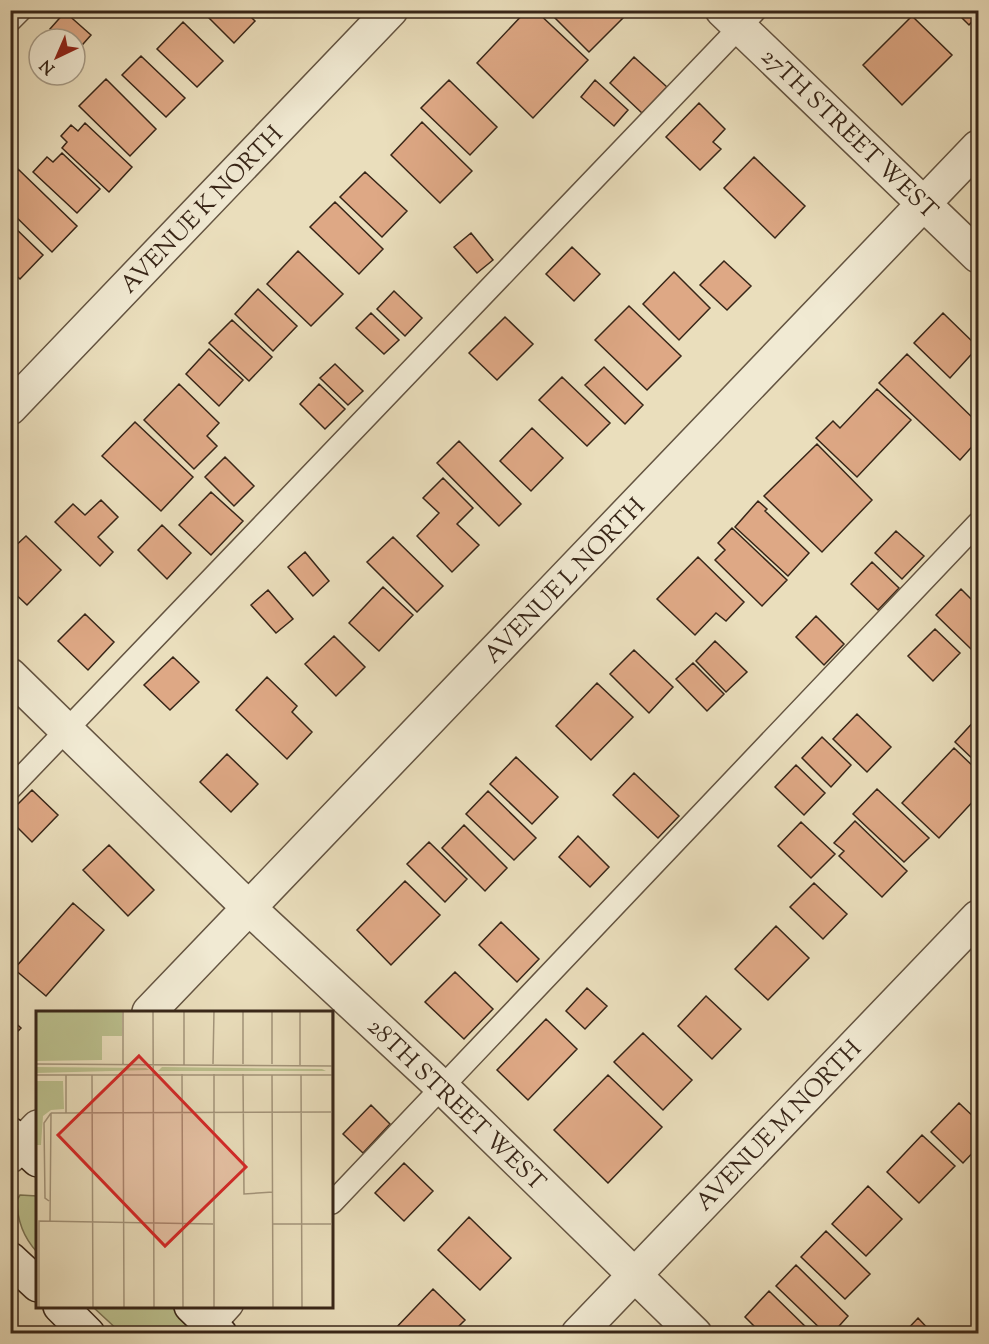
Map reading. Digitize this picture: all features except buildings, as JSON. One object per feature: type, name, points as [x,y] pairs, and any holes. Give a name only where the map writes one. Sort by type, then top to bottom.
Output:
[{"type":"street","name":"AVENUE K NORTH","points":[[10,408],[391,10]]},
{"type":"street","name":"27TH STREET WEST","points":[[739,16],[978,256]]},
{"type":"street","name":"AVENUE L NORTH","points":[[150,1011],[978,147]]},
{"type":"street","name":"28TH STREET WEST","points":[[10,675],[250,909],[443,1088],[695,1334]]},
{"type":"street","name":"AVENUE M NORTH","points":[[578,1334],[978,917]]},
{"type":"street","points":[[10,1259],[36,1283]]},
{"type":"street","points":[[62,1308],[88,1334]]},
{"type":"lane","points":[[10,21],[21,10]]},
{"type":"lane","points":[[10,789],[739,16]]},
{"type":"lane","points":[[333,1202],[978,523]]},
{"type":"green space","points":[[20,1195],[36,1196],[36,1251],[22,1228],[17,1200]]},
{"type":"green space","points":[[94,1308],[173,1308],[200,1333],[121,1333]]}]
